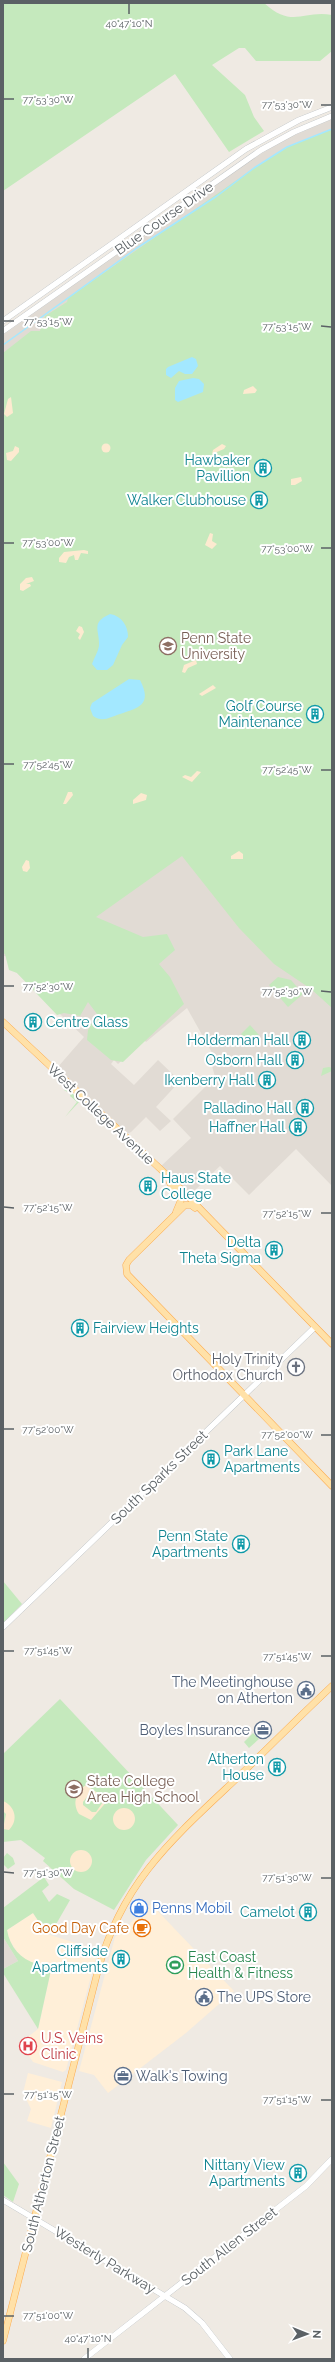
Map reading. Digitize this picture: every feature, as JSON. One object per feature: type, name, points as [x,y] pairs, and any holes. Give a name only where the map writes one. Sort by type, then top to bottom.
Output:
[{"type":"main road","name":"Blue Course Drive","points":[[3,321],[246,149],[298,120],[332,107]]},
{"type":"main road","name":"Blue Course Drive","points":[[3,331],[261,150],[294,132],[332,116]]},
{"type":"main road","name":"West College Avenue","points":[[3,1022],[162,1172],[332,1344]]},
{"type":"main road","points":[[153,1236],[177,1210],[180,1203],[179,1194],[162,1172]]},
{"type":"main road","points":[[214,1225],[192,1206],[187,1204],[129,1260],[126,1270],[130,1278],[332,1486]]},
{"type":"main road","name":"South Sparks Street","points":[[3,1627],[315,1327]]},
{"type":"main road","name":"South Atherton Street","points":[[3,2341],[101,1960],[112,1929],[127,1899],[144,1872],[170,1842],[332,1686]]},
{"type":"main road","name":"South Allen Street","points":[[84,2359],[306,2186],[332,2159]]},
{"type":"main road","name":"Westerly Parkway","points":[[3,2200],[165,2296],[197,2318],[230,2359]]},
{"type":"shaded area","name":"Penn State University","points":[[332,119],[332,1186],[296,1149],[249,1195],[220,1166],[190,1195],[160,1167],[191,1138],[173,1119],[215,1077],[211,1062],[215,1058],[187,1008],[146,1042],[144,1040],[118,1064],[114,1060],[111,1064],[134,1085],[158,1060],[180,1081],[156,1107],[171,1121],[160,1131],[146,1117],[127,1134],[57,1068],[84,1037],[17,973],[34,957],[3,956],[3,335],[244,164],[288,138]]},
{"type":"shaded area","points":[[151,1904],[234,1991],[186,2033],[108,2093],[94,2075],[79,2071],[115,1937]]},
{"type":"shaded area","points":[[33,1913],[47,1934],[98,1950],[66,2070],[63,2072],[33,2062],[20,2043],[38,2029],[51,1970],[26,1961],[19,1955],[8,1938],[7,1930]]},
{"type":"shaded area","points":[[3,1937],[18,1961],[3,1969]]},
{"type":"shaded area","points":[[28,2073],[62,2082],[51,2128],[27,2121],[31,2109],[23,2093]]},
{"type":"green space","points":[[3,3],[264,3],[274,11],[290,17],[322,14],[332,15],[332,51],[320,61],[256,61],[245,48],[239,48],[212,65],[245,95],[254,117],[264,131],[229,152],[175,74],[3,191]]},
{"type":"green space","name":"Penn State University","points":[[332,129],[332,1008],[311,989],[274,964],[239,928],[182,856],[96,917],[143,937],[167,934],[175,950],[159,964],[170,977],[184,1004],[123,1062],[111,1060],[87,1040],[88,1030],[97,1014],[88,1002],[80,1016],[64,1013],[57,1015],[17,973],[9,970],[5,954],[3,953],[3,353],[31,331],[40,331],[45,316],[67,302],[68,298],[254,168],[287,147]]},
{"type":"green space","points":[[278,977],[291,980],[303,994],[288,1007],[269,985]]},
{"type":"green space","points":[[250,1025],[259,1035],[249,1043],[241,1034]]},
{"type":"green space","points":[[323,1068],[332,1068],[332,1071],[321,1076]]},
{"type":"green space","points":[[66,1087],[80,1101],[65,1117],[77,1102],[70,1096],[71,1094],[64,1090]]},
{"type":"green space","points":[[3,1581],[22,1604],[3,1623]]},
{"type":"green space","name":"State College Area High School","points":[[60,1699],[178,1825],[146,1860],[114,1910],[74,1889],[43,1861],[45,1858],[21,1840],[3,1842],[3,1754]]},
{"type":"green space","points":[[253,1733],[259,1739],[249,1748],[244,1742]]},
{"type":"green space","points":[[7,1853],[13,1858],[15,1864],[8,1869],[3,1864],[3,1858]]},
{"type":"green space","points":[[44,1877],[49,1885],[42,1891],[49,1902],[57,1894],[70,1900],[51,1933],[47,1934],[33,1913],[7,1930],[13,1947],[21,1956],[31,1962],[51,1970],[38,2029],[3,1973],[3,1969],[18,1961],[3,1937],[3,1908]]},
{"type":"green space","points":[[3,2162],[19,2184],[13,2202],[3,2195]]},
{"type":"sand","points":[[253,386],[257,390],[255,393],[243,394],[244,390]]},
{"type":"sand","points":[[11,397],[13,413],[7,417],[4,414],[8,399]]},
{"type":"sand","points":[[106,443],[111,448],[106,453],[101,448]]},
{"type":"sand","points":[[222,444],[226,446],[224,449],[212,454],[213,450]]},
{"type":"sand","points":[[15,446],[19,448],[19,452],[11,461],[7,460],[6,453],[13,451]]},
{"type":"sand","points":[[301,477],[302,481],[295,485],[291,485],[291,479]]},
{"type":"sand","points":[[210,533],[213,534],[212,541],[217,544],[212,549],[205,545]]},
{"type":"sand","points":[[88,551],[88,554],[81,553],[78,560],[75,560],[74,555],[69,557],[66,563],[59,562],[59,558],[64,552]]},
{"type":"sand","points":[[32,577],[34,581],[26,584],[30,584],[31,586],[23,591],[20,590],[20,584],[26,578]]},
{"type":"sand","points":[[79,626],[82,627],[84,632],[80,640],[78,638],[80,634],[76,631]]},
{"type":"sand","points":[[196,660],[197,664],[188,668],[185,673],[182,672],[184,665]]},
{"type":"sand","points":[[213,685],[216,688],[202,696],[199,694]]},
{"type":"sand","points":[[197,771],[201,772],[192,782],[182,777],[185,775],[191,777]]},
{"type":"sand","points":[[68,792],[72,792],[73,795],[66,804],[63,804]]},
{"type":"sand","points":[[141,793],[147,795],[146,800],[133,804],[133,800]]},
{"type":"sand","points":[[239,851],[243,854],[243,859],[231,859],[231,856]]},
{"type":"sand","points":[[26,860],[29,861],[30,868],[27,872],[23,871],[22,867]]},
{"type":"sand","points":[[86,1785],[108,1800],[91,1820],[79,1814],[76,1806],[76,1798]],"holes":[[[90,1793],[93,1793],[102,1800],[92,1801],[94,1804],[103,1802],[96,1812],[92,1812],[83,1805],[83,1802]]]},
{"type":"sand","points":[[3,1801],[13,1810],[15,1818],[9,1830],[3,1829],[6,1814],[3,1811]]},
{"type":"sand","points":[[124,1808],[132,1811],[135,1819],[132,1827],[124,1830],[116,1827],[113,1819],[116,1811]]},
{"type":"sand","points":[[81,1850],[89,1853],[92,1861],[89,1869],[81,1872],[73,1869],[70,1861],[73,1853]]},
{"type":"water","points":[[192,357],[196,359],[198,366],[192,374],[185,374],[179,371],[171,378],[166,375],[166,369],[168,367]]},
{"type":"water","points":[[193,378],[199,379],[204,384],[203,392],[178,402],[175,400],[175,388],[179,381]]},
{"type":"water","points":[[110,614],[118,617],[124,622],[128,637],[122,645],[113,665],[107,670],[97,670],[92,664],[99,646],[97,627],[104,617]]},
{"type":"water","points":[[129,679],[140,680],[144,688],[145,695],[142,704],[133,710],[106,719],[100,719],[93,716],[90,708],[92,703]]},
{"type":"waterway","points":[[3,345],[137,248],[217,196],[254,168],[287,147],[332,129]]},
{"type":"place","name":"Hawbaker Pavillion","points":[[263,468]]},
{"type":"place","name":"Walker Clubhouse","points":[[259,500]]},
{"type":"place","name":"Penn State University","points":[[168,646]]},
{"type":"place","name":"Golf Course Maintenance","points":[[315,714]]},
{"type":"place","name":"Centre Glass","points":[[33,1022]]},
{"type":"place","name":"Holderman Hall","points":[[302,1040]]},
{"type":"place","name":"Osborn Hall","points":[[295,1060]]},
{"type":"place","name":"Ikenberry Hall","points":[[267,1080]]},
{"type":"place","name":"Palladino Hall","points":[[305,1108]]},
{"type":"place","name":"Haffner Hall","points":[[298,1127]]},
{"type":"place","name":"Haus State College","points":[[148,1186]]},
{"type":"place","name":"Delta Theta Sigma","points":[[274,1250]]},
{"type":"place","name":"Fairview Heights","points":[[80,1328]]},
{"type":"place","name":"Holy Trinity Orthodox Church","points":[[296,1367]]},
{"type":"place","name":"Park Lane Apartments","points":[[211,1459]]},
{"type":"place","name":"Penn State Apartments","points":[[241,1544]]},
{"type":"place","name":"The Meetinghouse on Atherton","points":[[306,1690]]},
{"type":"place","name":"Boyles Insurance","points":[[263,1730]]},
{"type":"place","name":"Atherton House","points":[[277,1767]]},
{"type":"place","name":"State College Area High School","points":[[74,1789]]},
{"type":"place","name":"Penns Mobil","points":[[139,1908]]},
{"type":"place","name":"Camelot","points":[[308,1912]]},
{"type":"place","name":"Good Day Cafe","points":[[142,1928]]},
{"type":"place","name":"Cliffside Apartments","points":[[121,1959]]},
{"type":"place","name":"East Coast Health & Fitness","points":[[175,1965]]},
{"type":"place","name":"The UPS Store","points":[[204,1997]]},
{"type":"place","name":"U.S. Veins Clinic","points":[[28,2046]]},
{"type":"place","name":"Walk's Towing","points":[[123,2076]]},
{"type":"place","name":"Nittany View Apartments","points":[[298,2173]]}]
